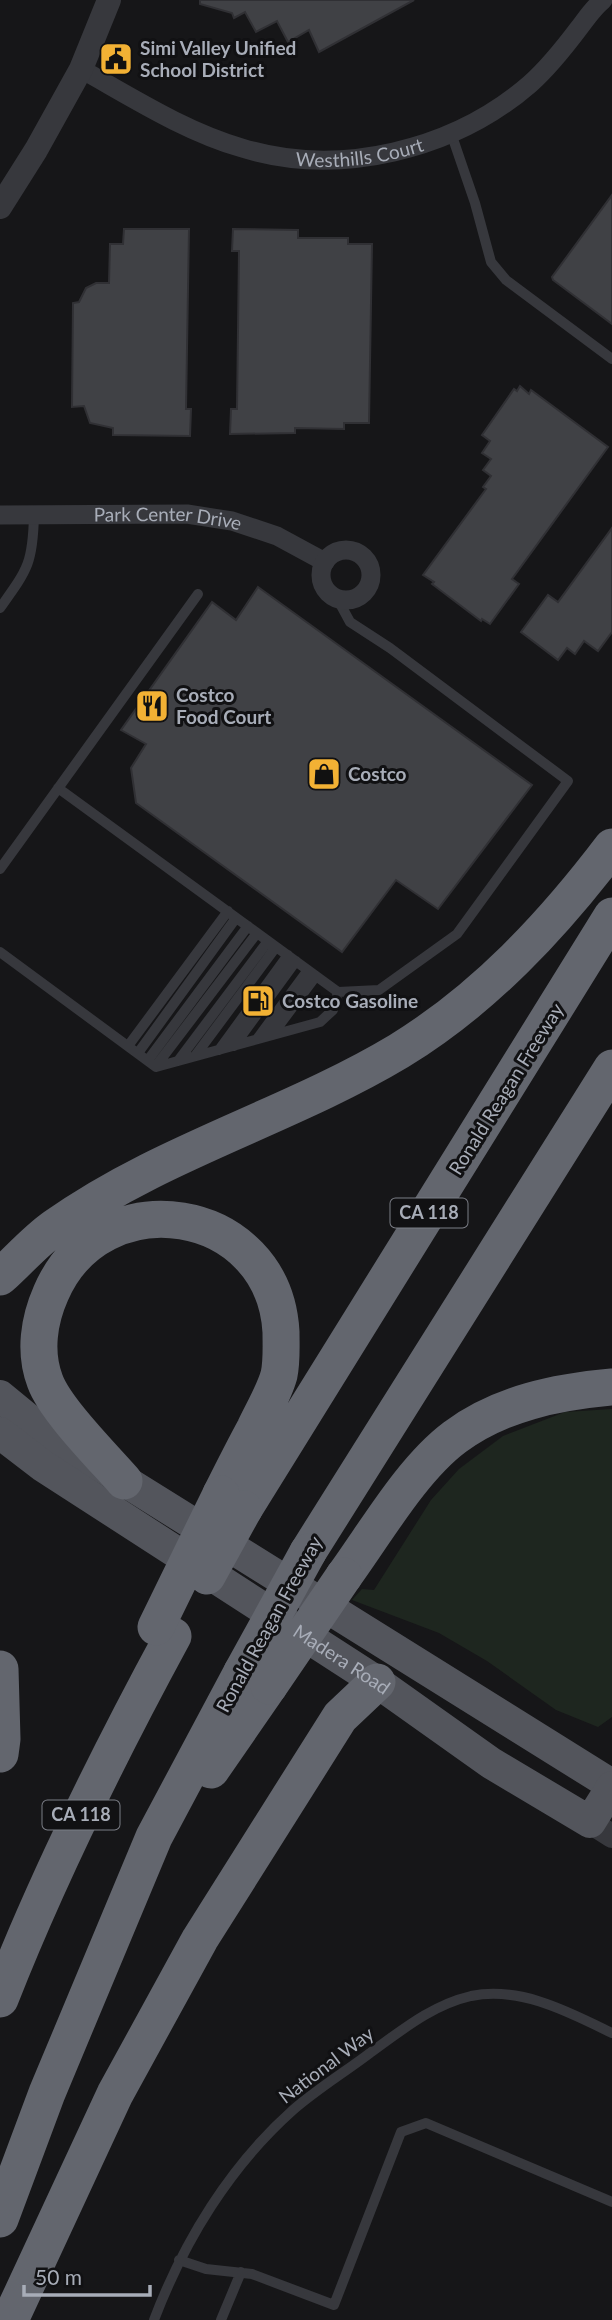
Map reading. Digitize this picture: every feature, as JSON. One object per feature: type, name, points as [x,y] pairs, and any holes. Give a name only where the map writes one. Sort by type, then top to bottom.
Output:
[{"type":"highway","points":[[0,1277],[54,1228],[131,1181],[352,1077],[400,1050],[457,1010],[535,939],[612,847]]},
{"type":"highway","name":"Ronald Reagan Freeway","points":[[232,1502],[612,916]]},
{"type":"highway","name":"Ronald Reagan Freeway","points":[[0,2219],[47,2093],[154,1838],[256,1679],[308,1552],[612,1068]]},
{"type":"highway","points":[[124,1480],[65,1413],[45,1382],[38,1342],[42,1313],[64,1265],[101,1234],[126,1223],[153,1218],[195,1223],[239,1245],[255,1261],[275,1295],[280,1324],[280,1363],[272,1394],[232,1502]]},
{"type":"highway","points":[[256,1679],[344,1576],[413,1481],[454,1437],[474,1424],[526,1401],[564,1392],[612,1387]]},
{"type":"highway","name":"CA 118","points":[[0,1999],[73,1832],[109,1725],[165,1631],[232,1502]]},
{"type":"highway","points":[[0,1669],[0,1754]]},
{"type":"highway","points":[[10,2320],[115,2094],[200,1939],[340,1717],[377,1682]]},
{"type":"main road","name":"Madera Road","points":[[0,1396],[45,1433],[612,1786]]},
{"type":"main road","name":"Madera Road","points":[[0,1433],[43,1466],[377,1682],[491,1763],[601,1829]]},
{"type":"main road","points":[[601,1829],[612,1786]]},
{"type":"street","points":[[0,207],[36,150],[81,69],[109,0]]},
{"type":"street","name":"Westhills Court","points":[[81,69],[194,131],[243,148],[274,156],[328,159],[376,156],[403,150],[450,133],[501,106],[530,84],[556,59],[603,0]]},
{"type":"street","name":"Park Center Drive","points":[[0,515],[187,514],[232,521],[277,536],[325,562]]},
{"type":"street","points":[[344,550],[359,553],[370,565],[371,580],[362,595],[346,600],[337,598],[330,594],[321,579],[325,562],[330,556],[344,550]]},
{"type":"lane","points":[[450,133],[475,203],[491,261],[506,280],[612,359]]},
{"type":"lane","points":[[0,608],[22,578],[31,560],[34,547],[34,514]]},
{"type":"lane","points":[[0,869],[198,594]]},
{"type":"lane","points":[[58,788],[338,992],[379,990],[457,933],[568,781],[390,648],[350,622],[337,598]]},
{"type":"lane","points":[[128,1046],[232,914]]},
{"type":"lane","points":[[138,1053],[232,914]]},
{"type":"lane","points":[[152,1064],[252,929]]},
{"type":"lane","points":[[195,1057],[272,944]]},
{"type":"lane","points":[[178,1062],[272,944]]},
{"type":"lane","points":[[0,951],[152,1064],[178,1062],[320,1022],[333,1010],[338,992]]},
{"type":"lane","points":[[234,1046],[292,958]]},
{"type":"lane","points":[[219,1050],[292,958]]},
{"type":"lane","points":[[272,1036],[312,973]]},
{"type":"lane","points":[[257,1040],[312,973]]},
{"type":"lane","name":"National Way","points":[[154,2320],[189,2239],[224,2187],[262,2142],[294,2109],[430,2010],[472,1996],[510,1995],[544,2002],[612,2033]]},
{"type":"lane","points":[[179,2260],[206,2269],[241,2272],[334,2305],[401,2132],[426,2123],[612,2202]]},
{"type":"lane","points":[[221,2320],[241,2272]]},
{"type":"shaded area","points":[[612,1409],[612,1717],[598,1727],[556,1710],[487,1661],[439,1633],[352,1600],[362,1589],[374,1590],[431,1500],[459,1469],[503,1436],[565,1412]]},
{"type":"building","points":[[200,0],[414,0],[319,52],[309,30],[288,42],[277,21],[256,32],[245,12],[234,18],[232,13],[200,4]]},
{"type":"building","points":[[612,195],[612,324],[552,277]]},
{"type":"building","points":[[124,229],[189,229],[186,409],[191,409],[190,436],[113,435],[113,428],[90,423],[84,406],[72,407],[73,303],[79,302],[86,288],[96,283],[109,283],[110,244],[123,244]]},
{"type":"building","points":[[233,229],[298,230],[298,238],[348,238],[348,244],[372,244],[369,423],[344,423],[344,429],[295,428],[295,433],[230,434],[231,409],[237,409],[239,251],[232,251]]},
{"type":"building","points":[[520,386],[529,394],[531,390],[608,447],[512,579],[519,584],[490,624],[482,619],[481,621],[423,575],[486,489],[483,487],[491,476],[483,470],[491,459],[482,453],[490,441],[482,435],[514,389],[517,391]]},
{"type":"building","points":[[612,528],[612,632],[598,651],[584,641],[575,654],[567,648],[558,660],[521,632],[548,595],[558,602]]},
{"type":"building","name":"Costco","points":[[258,587],[532,785],[438,909],[396,880],[342,952],[136,803],[131,768],[146,744],[121,730],[212,602],[236,620]]},
{"type":"place","name":"Simi Valley Unified School District","points":[[116,59]]},
{"type":"place","name":"Costco Food Court","points":[[152,706]]},
{"type":"place","name":"Costco","points":[[324,774]]},
{"type":"place","name":"Costco Gasoline","points":[[258,1001]]}]
